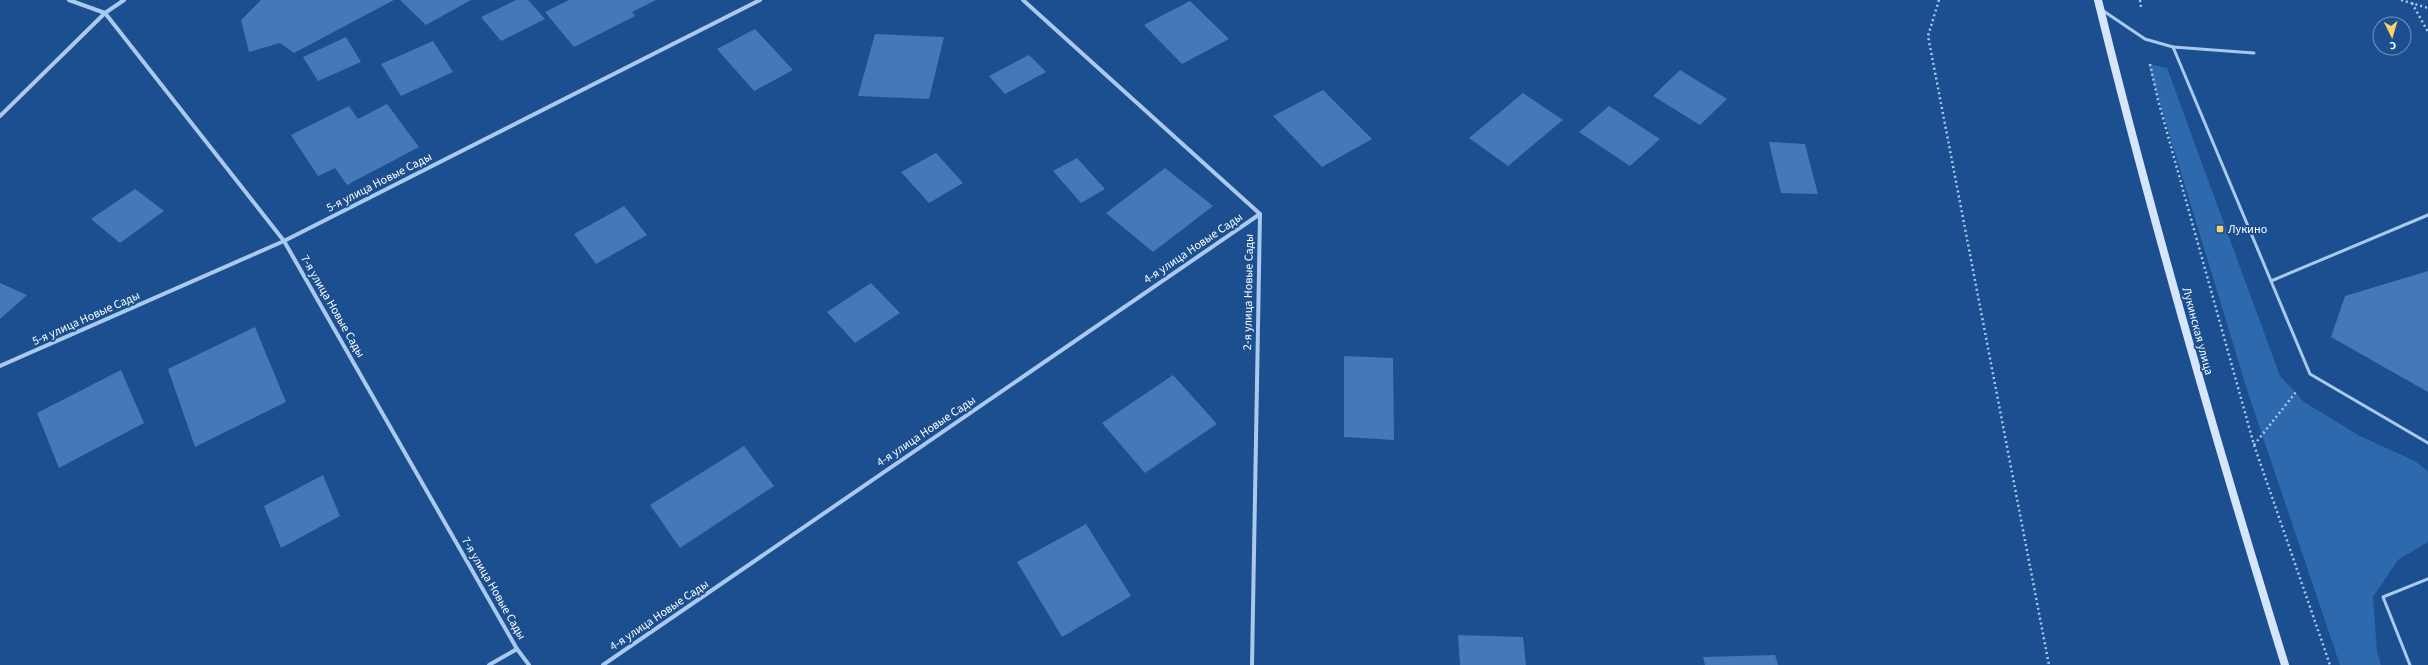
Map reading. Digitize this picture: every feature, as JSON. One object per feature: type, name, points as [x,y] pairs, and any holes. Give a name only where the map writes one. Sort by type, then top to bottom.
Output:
[{"type":"main road","name":"Лукинская улица","points":[[2099,4],[2128,121],[2216,441],[2285,665]]},
{"type":"street","points":[[69,0],[105,13]]},
{"type":"street","points":[[0,116],[105,13],[124,0]]},
{"type":"street","name":"5-я улица Новые Сады","points":[[0,366],[284,241],[760,0]]},
{"type":"street","points":[[1023,0],[1260,214]]},
{"type":"street","name":"7-я улица Новые Сады","points":[[105,13],[284,241],[517,649],[529,665]]},
{"type":"street","name":"4-я улица Новые Сады","points":[[603,665],[1260,214]]},
{"type":"street","name":"2-я улица Новые Сады","points":[[1252,665],[1260,214]]},
{"type":"street","points":[[489,665],[517,649]]},
{"type":"lane","points":[[2099,4],[2145,39],[2173,47],[2254,53]]},
{"type":"lane","points":[[2173,47],[2310,374],[2428,443]]},
{"type":"lane","points":[[2271,281],[2428,216]]},
{"type":"lane","points":[[2410,665],[2383,597],[2428,579]]},
{"type":"path","points":[[1939,0],[1928,36],[2048,665]]},
{"type":"path","points":[[2140,0],[2145,39],[2158,100],[2254,445],[2330,665]]},
{"type":"path","points":[[2401,0],[2412,2],[2428,8]]},
{"type":"path","points":[[2412,2],[2428,32]]},
{"type":"path","points":[[2254,445],[2310,374]]},
{"type":"shaded area","points":[[2148,64],[2167,68],[2280,376],[2304,402],[2360,436],[2415,461],[2428,471],[2428,542],[2398,560],[2373,597],[2377,652],[2381,665],[2340,665],[2249,396]]},
{"type":"building","points":[[261,0],[394,0],[294,53],[280,43],[249,52],[241,20]]},
{"type":"building","points":[[400,0],[471,0],[426,25]]},
{"type":"building","points":[[516,0],[528,0],[545,19],[501,41],[481,17]]},
{"type":"building","points":[[569,0],[656,0],[632,12],[635,16],[574,47],[545,12]]},
{"type":"building","points":[[1190,1],[1229,39],[1182,64],[1144,25]]},
{"type":"building","points":[[755,29],[793,70],[754,91],[717,49]]},
{"type":"building","points":[[875,34],[944,37],[929,99],[858,96]]},
{"type":"building","points":[[346,37],[361,62],[318,81],[303,57]]},
{"type":"building","points":[[433,41],[453,72],[401,96],[381,64]]},
{"type":"building","points":[[1029,55],[1046,72],[1005,94],[989,76]]},
{"type":"building","points":[[1680,70],[1727,99],[1700,125],[1653,96]]},
{"type":"building","points":[[1323,90],[1372,139],[1322,167],[1273,116]]},
{"type":"building","points":[[1523,93],[1563,120],[1508,166],[1469,138]]},
{"type":"building","points":[[387,104],[419,147],[347,185],[335,168],[318,176],[291,135],[349,106],[358,119]]},
{"type":"building","points":[[1609,106],[1660,139],[1630,166],[1579,132]]},
{"type":"building","points":[[1769,142],[1805,144],[1818,194],[1781,193]]},
{"type":"building","points":[[936,153],[963,183],[929,203],[901,172]]},
{"type":"building","points":[[1077,158],[1105,189],[1081,203],[1053,171]]},
{"type":"building","points":[[1165,168],[1213,206],[1153,252],[1106,213]]},
{"type":"building","points":[[135,189],[164,211],[120,243],[91,219]]},
{"type":"building","points":[[624,206],[647,235],[596,264],[574,234]]},
{"type":"building","points":[[2428,271],[2428,392],[2331,337],[2345,296]]},
{"type":"building","points":[[0,283],[27,295],[0,319]]},
{"type":"building","points":[[871,283],[900,313],[855,343],[827,312]]},
{"type":"building","points":[[255,327],[286,402],[195,447],[168,369]]},
{"type":"building","points":[[1344,356],[1393,358],[1394,440],[1344,437]]},
{"type":"building","points":[[121,370],[144,423],[59,468],[37,413]]},
{"type":"building","points":[[1173,375],[1217,424],[1145,473],[1102,423]]},
{"type":"building","points":[[744,446],[774,486],[680,548],[650,505]]},
{"type":"building","points":[[323,475],[340,516],[281,548],[264,506]]},
{"type":"building","points":[[1086,524],[1131,596],[1062,637],[1017,562]]},
{"type":"building","points":[[1458,635],[1523,637],[1526,665],[1460,665]]},
{"type":"building","points":[[1775,655],[1778,665],[1705,665],[1703,657]]},
{"type":"place","name":"Лукино","points":[[2220,229]]}]
